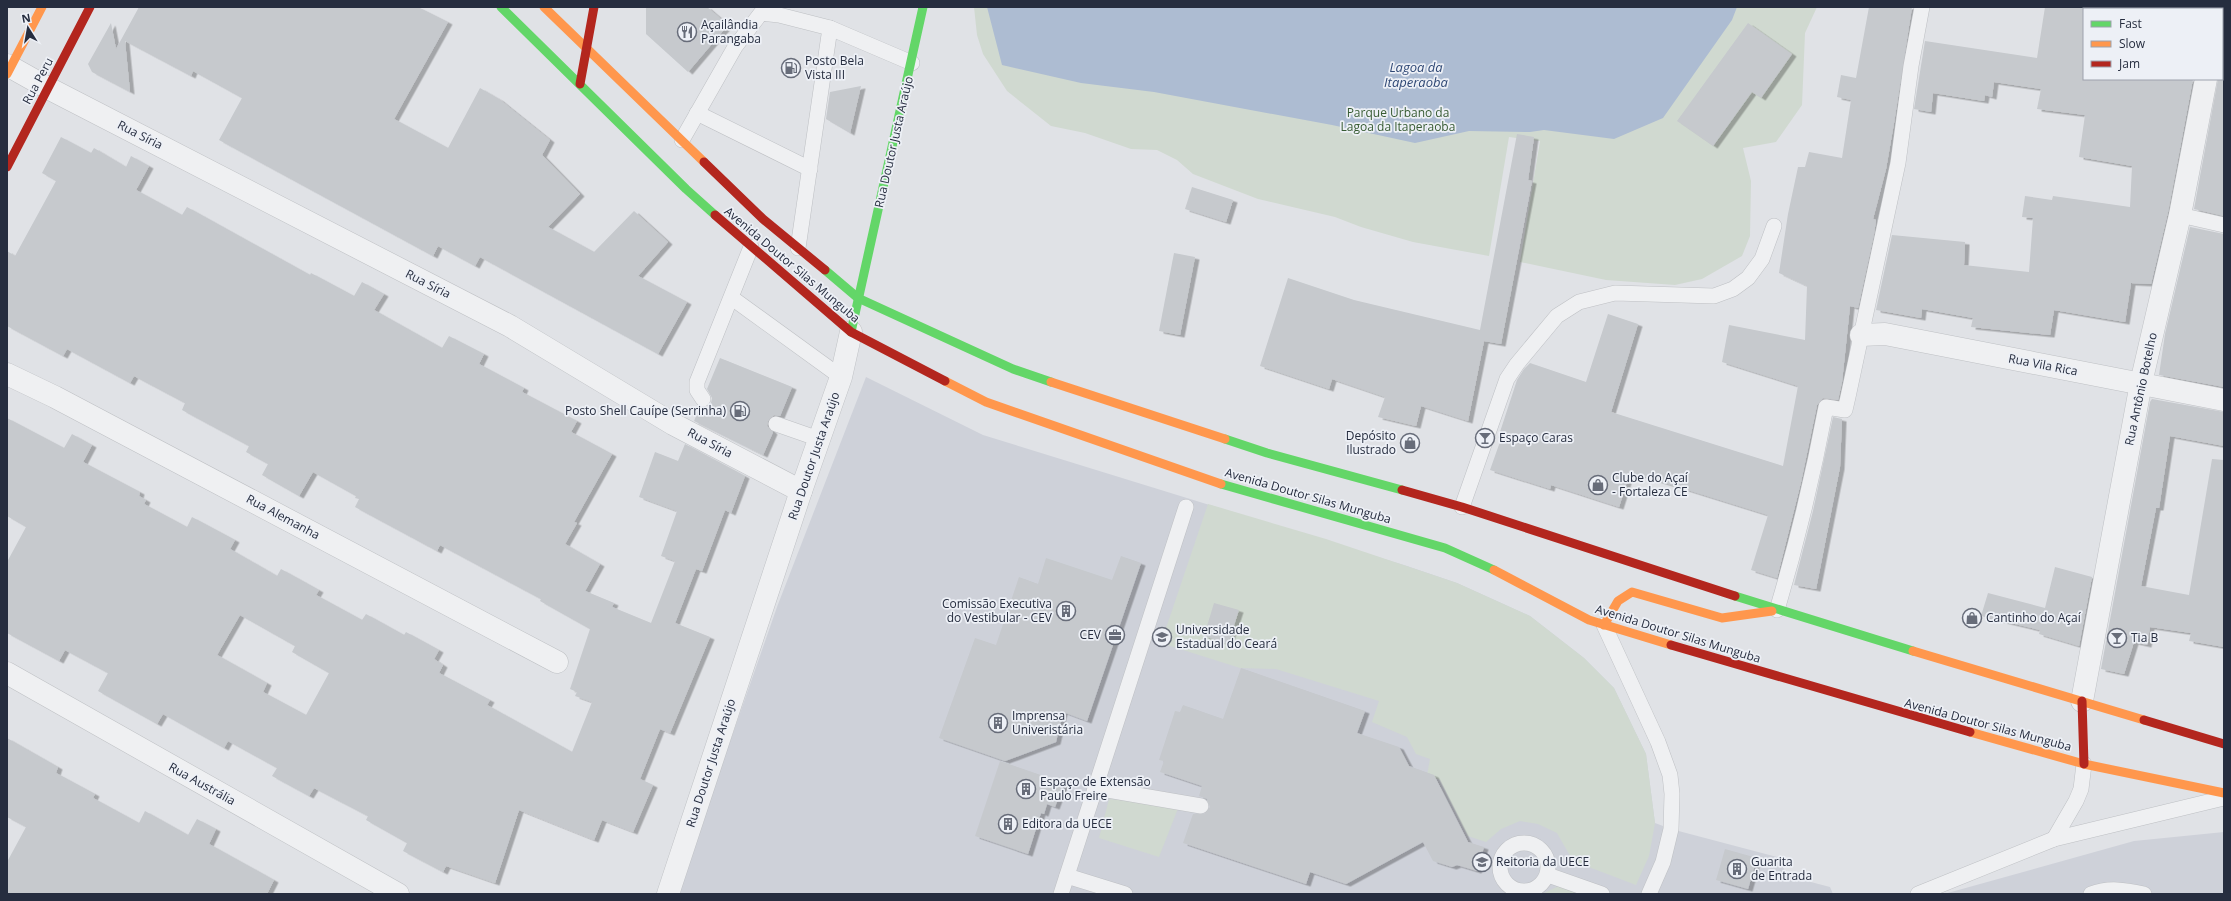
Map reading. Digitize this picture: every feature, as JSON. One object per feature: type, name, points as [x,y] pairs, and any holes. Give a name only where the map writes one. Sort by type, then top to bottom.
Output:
[{"type":"main road","points":[[8,69],[42,7]]},
{"type":"main road","name":"Rua Peru","points":[[7,167],[90,7]]},
{"type":"main road","name":"Avenida Doutor Silas Munguba","points":[[501,7],[686,189],[751,247],[851,332],[986,402],[1231,487],[1445,548],[1502,574],[1589,620],[1604,625],[1883,708],[2084,764],[2224,794]]},
{"type":"main road","name":"Avenida Doutor Silas Munguba","points":[[544,7],[764,219],[858,298],[1014,369],[1054,384],[1266,453],[1462,507],[1777,610],[2224,744]]},
{"type":"main road","points":[[580,84],[594,7]]},
{"type":"main road","name":"Rua Doutor Justa Araújo","points":[[851,332],[924,7]]},
{"type":"main road","points":[[1604,625],[1616,603],[1624,594],[1632,592],[1722,618],[1777,610]]},
{"type":"main road","points":[[2082,701],[2084,764]]},
{"type":"street","name":"Rua Síria","points":[[8,69],[48,88],[510,326],[673,424],[801,491]]},
{"type":"street","name":"Rua Antônio Botelho","points":[[2082,701],[2141,383],[2180,215],[2206,80]]},
{"type":"street","name":"Rua Doutor Justa Araújo","points":[[668,894],[801,491],[841,377],[851,332]]},
{"type":"street","name":"Rua Vila Rica","points":[[1861,335],[1885,334],[2224,400]]},
{"type":"street","name":"Rua Alemanha","points":[[7,374],[55,397],[557,662]]},
{"type":"street","name":"Rua Austrália","points":[[7,673],[398,894]]},
{"type":"lane","points":[[1777,610],[1794,552],[1817,458],[1826,408],[1845,410],[1898,163],[1911,66],[1922,7]]},
{"type":"lane","points":[[682,140],[757,10],[830,28],[912,63]]},
{"type":"lane","points":[[798,248],[830,28]]},
{"type":"lane","points":[[697,114],[810,169]]},
{"type":"lane","points":[[2180,215],[2224,225]]},
{"type":"lane","points":[[1462,507],[1507,379],[1517,364],[1557,316],[1579,302],[1615,292],[1714,296],[1733,289],[1748,278],[1762,259],[1774,226]]},
{"type":"lane","points":[[703,399],[697,390],[697,382],[732,298],[751,247]]},
{"type":"lane","points":[[732,298],[841,377]]},
{"type":"lane","points":[[776,424],[819,440]]},
{"type":"lane","points":[[1061,894],[1186,507]]},
{"type":"lane","points":[[1604,625],[1658,742],[1670,775],[1672,794],[1671,829],[1663,862],[1649,894]]},
{"type":"lane","points":[[2054,839],[2078,795],[2084,764]]},
{"type":"lane","points":[[1096,788],[1201,806]]},
{"type":"lane","points":[[1918,894],[2054,839],[2224,798]]},
{"type":"lane","points":[[1527,843],[1540,849],[1548,860],[1548,875],[1541,886],[1529,891],[1516,892],[1505,882],[1500,869],[1503,855],[1514,845],[1527,843]]},
{"type":"lane","points":[[1548,875],[1602,894]]},
{"type":"lane","points":[[1067,876],[1125,894]]},
{"type":"lane","points":[[2091,894],[2100,890],[2122,889],[2144,894]]},
{"type":"shaded area","name":"Universidade Estadual do Ceará","points":[[866,377],[983,435],[1407,566],[1457,583],[1530,616],[1584,658],[1614,688],[1646,754],[1655,823],[1671,829],[1777,857],[1788,876],[1830,887],[1833,894],[677,894],[777,607]]},
{"type":"shaded area","points":[[2224,832],[2224,894],[1944,894],[2134,841]]},
{"type":"green space","name":"Parque Urbano da Lagoa da Itaperaoba","points":[[974,7],[1817,7],[1805,33],[1802,105],[1776,142],[1743,148],[1751,181],[1750,236],[1742,256],[1702,279],[1675,285],[1606,280],[1520,262],[1540,141],[1509,137],[1489,256],[1413,242],[1361,227],[1335,217],[1258,199],[1193,174],[1177,160],[1157,150],[1131,149],[1085,133],[1051,126],[1007,91],[983,54],[977,35]]},
{"type":"green space","points":[[1208,504],[1326,539],[1457,583],[1530,616],[1584,658],[1614,688],[1646,754],[1655,823],[1649,856],[1636,885],[1573,861],[1557,833],[1538,824],[1520,821],[1501,829],[1486,842],[1468,836],[1440,780],[1427,775],[1430,759],[1416,754],[1407,737],[1372,722],[1379,701],[1276,669],[1240,668],[1161,643]]},
{"type":"green space","points":[[1109,799],[1179,806],[1159,857],[1099,838]]},
{"type":"green space","points":[[1563,884],[1590,894],[1542,894]]},
{"type":"water","name":"Lagoa da Itaperaoba","points":[[987,7],[1737,7],[1732,20],[1663,118],[1614,139],[1544,130],[1530,132],[1469,131],[1415,143],[1332,125],[1154,92],[1081,83],[1002,65]]},
{"type":"building","points":[[139,7],[418,7],[448,22],[394,119],[448,148],[480,88],[499,99],[550,140],[542,155],[580,194],[548,227],[594,252],[634,211],[668,242],[638,276],[687,302],[658,354],[480,257],[475,266],[438,246],[433,256],[219,140],[242,98],[193,71],[191,76],[125,41],[130,92],[92,72],[88,64],[111,23],[116,49]]},
{"type":"building","points":[[646,7],[707,7],[728,25],[688,72],[646,34]]},
{"type":"building","points":[[1869,7],[1912,7],[1894,123],[1886,169],[1873,219],[1876,220],[1874,234],[1858,308],[1850,306],[1842,382],[1838,400],[1823,398],[1817,405],[1801,482],[1777,578],[1751,570],[1768,515],[1630,472],[1619,507],[1551,485],[1550,489],[1490,470],[1501,439],[1498,438],[1517,380],[1524,369],[1530,363],[1586,382],[1608,314],[1638,324],[1611,412],[1783,466],[1798,386],[1722,362],[1729,325],[1805,340],[1807,286],[1779,273],[1788,214],[1798,167],[1805,167],[1809,152],[1842,158],[1851,100],[1837,97],[1841,75],[1856,78]]},
{"type":"building","points":[[2045,7],[2084,7],[2083,80],[2193,80],[2168,212],[2151,284],[2131,283],[2125,322],[2054,310],[2050,335],[1971,327],[1973,318],[1922,309],[1921,318],[1876,310],[1892,235],[1965,242],[1964,265],[2029,272],[2033,218],[2022,217],[2025,196],[2052,200],[2053,196],[2130,207],[2132,166],[2079,157],[2085,115],[2037,109],[2041,89],[1994,82],[1992,97],[1985,95],[1984,101],[1933,93],[1931,112],[1914,109],[1925,41],[2037,58]]},
{"type":"building","points":[[1748,23],[1792,54],[1761,98],[1752,92],[1713,146],[1677,121]]},
{"type":"building","points":[[2224,79],[2224,216],[2194,209],[2218,80]]},
{"type":"building","points":[[861,86],[850,133],[826,119],[830,92]]},
{"type":"building","points":[[1517,134],[1534,137],[1528,180],[1532,181],[1501,344],[1484,341],[1468,421],[1421,406],[1416,426],[1378,417],[1385,397],[1332,379],[1329,389],[1260,366],[1288,278],[1354,300],[1480,330]]},
{"type":"building","points":[[61,137],[91,153],[94,148],[126,167],[131,156],[149,166],[136,190],[182,215],[187,207],[310,275],[311,273],[354,296],[362,282],[384,294],[374,310],[442,348],[449,336],[484,354],[479,364],[524,388],[522,392],[577,421],[571,432],[612,454],[574,522],[577,523],[565,544],[600,564],[585,591],[614,603],[612,607],[651,623],[675,561],[661,556],[677,511],[639,497],[655,452],[678,461],[685,444],[745,476],[731,513],[725,510],[702,571],[696,569],[675,623],[710,637],[670,733],[660,729],[640,779],[653,785],[633,832],[602,820],[594,840],[519,810],[495,883],[446,866],[443,872],[403,851],[407,843],[366,820],[368,816],[314,788],[309,796],[272,776],[277,768],[228,741],[224,748],[163,714],[157,724],[98,691],[108,673],[65,650],[59,661],[7,633],[7,562],[26,527],[7,516],[7,418],[64,448],[72,434],[92,445],[83,462],[140,492],[139,496],[146,500],[144,504],[187,527],[192,517],[235,540],[230,549],[277,576],[281,569],[319,590],[316,595],[362,620],[366,614],[404,635],[406,632],[439,650],[434,659],[443,665],[439,673],[490,700],[487,705],[572,752],[592,702],[575,696],[577,692],[570,689],[590,629],[540,601],[541,599],[440,545],[437,551],[355,507],[359,499],[355,498],[356,496],[313,472],[299,496],[262,475],[268,464],[246,452],[249,446],[182,410],[185,403],[134,376],[130,383],[67,349],[63,356],[7,326],[7,251],[15,256],[56,181],[42,173]],"holes":[[[240,615],[295,646],[292,652],[329,673],[306,715],[263,692],[267,683],[217,655]]]},
{"type":"building","points":[[1192,187],[1233,200],[1226,222],[1185,209]]},
{"type":"building","points":[[2190,227],[2224,234],[2224,387],[2159,375],[2165,334]]},
{"type":"building","points":[[1174,253],[1195,257],[1180,335],[1159,331]]},
{"type":"building","name":"Posto Shell Cauípe (Serrinha)","points":[[720,358],[792,387],[780,416],[774,415],[768,421],[767,426],[773,432],[763,455],[694,421],[700,407],[708,407],[711,403],[712,398],[707,389]]},
{"type":"building","points":[[2152,399],[2224,412],[2224,446],[2170,436],[2159,508],[2156,508],[2141,586],[2189,595],[2212,459],[2224,460],[2224,647],[2189,641],[2191,633],[2150,627],[2147,645],[2134,642],[2124,674],[2101,669],[2150,402]]},
{"type":"building","points":[[1833,417],[1842,419],[1840,467],[1816,589],[1794,585],[1813,511]]},
{"type":"building","points":[[1121,556],[1141,563],[1087,721],[1063,712],[1056,742],[1005,761],[939,738],[975,638],[996,645],[1019,577],[1038,584],[1046,558],[1112,580]]},
{"type":"building","points":[[2055,567],[2092,577],[2079,646],[2039,634],[2040,630],[1981,616],[1988,593],[2045,608]]},
{"type":"building","points":[[1214,603],[1239,610],[1228,644],[1204,636]]},
{"type":"building","name":"Reitoria da UECE","points":[[1241,668],[1365,711],[1357,733],[1399,747],[1409,766],[1434,775],[1468,842],[1484,847],[1477,871],[1457,865],[1452,867],[1433,861],[1423,842],[1346,884],[1310,872],[1306,884],[1183,843],[1193,814],[1204,814],[1210,807],[1207,799],[1199,796],[1202,786],[1160,772],[1164,761],[1159,760],[1175,711],[1180,712],[1183,705],[1223,719]]},
{"type":"building","points":[[7,738],[58,767],[56,773],[95,794],[93,798],[139,823],[145,811],[188,835],[197,819],[216,829],[209,844],[274,880],[267,894],[7,894],[7,862],[26,827],[7,817]]},
{"type":"building","points":[[1000,761],[1064,783],[1055,807],[1047,804],[1044,814],[1041,813],[1028,854],[975,836]]},
{"type":"building","name":"Guarita de Entrada","points":[[1725,849],[1757,858],[1748,889],[1716,880]]},
{"type":"traffic: fast","points":[[501,7],[686,189],[715,215]]},
{"type":"traffic: fast","points":[[851,332],[923,7]]},
{"type":"traffic: fast","points":[[825,270],[858,298],[1013,369],[1051,382]]},
{"type":"traffic: fast","points":[[1225,439],[1267,453],[1402,490]]},
{"type":"traffic: fast","points":[[1221,484],[1445,548],[1494,570]]},
{"type":"traffic: fast","points":[[1735,596],[1913,651]]},
{"type":"traffic: slow","points":[[7,74],[42,7]]},
{"type":"traffic: slow","points":[[544,7],[704,162]]},
{"type":"traffic: slow","points":[[945,381],[986,402],[1221,484]]},
{"type":"traffic: slow","points":[[1051,382],[1225,439]]},
{"type":"traffic: slow","points":[[1494,570],[1589,620],[1671,645]]},
{"type":"traffic: slow","points":[[1604,625],[1618,601],[1632,592],[1722,618],[1772,611]]},
{"type":"traffic: slow","points":[[1913,651],[2144,720]]},
{"type":"traffic: slow","points":[[1970,732],[2084,764],[2224,793]]},
{"type":"traffic: jam","points":[[7,167],[90,7]]},
{"type":"traffic: jam","points":[[580,84],[594,7]]},
{"type":"traffic: jam","points":[[704,162],[763,219],[825,270]]},
{"type":"traffic: jam","points":[[715,215],[851,332],[945,381]]},
{"type":"traffic: jam","points":[[1402,490],[1462,507],[1735,596]]},
{"type":"traffic: jam","points":[[1671,645],[1970,732]]},
{"type":"traffic: jam","points":[[2082,701],[2084,764]]},
{"type":"traffic: jam","points":[[2144,720],[2224,744]]},
{"type":"place","name":"Açailândia Parangaba","points":[[687,32]]},
{"type":"place","name":"Posto Bela Vista III","points":[[791,68]]},
{"type":"place","name":"Posto Shell Cauípe (Serrinha)","points":[[740,411]]},
{"type":"place","name":"Espaço Caras","points":[[1485,438]]},
{"type":"place","name":"Depósito Ilustrado","points":[[1410,443]]},
{"type":"place","name":"Clube do Açaí - Fortaleza CE","points":[[1598,485]]},
{"type":"place","name":"Comissão Executiva do Vestibular - CEV","points":[[1066,611]]},
{"type":"place","name":"Cantinho do Açaí","points":[[1972,618]]},
{"type":"place","name":"CEV","points":[[1115,635]]},
{"type":"place","name":"Universidade Estadual do Ceará","points":[[1162,637]]},
{"type":"place","name":"Tia B","points":[[2117,638]]},
{"type":"place","name":"Imprensa Univeristária","points":[[998,723]]},
{"type":"place","name":"Espaço de Extensão Paulo Freire","points":[[1026,789]]},
{"type":"place","name":"Editora da UECE","points":[[1008,824]]},
{"type":"place","name":"Reitoria da UECE","points":[[1482,862]]},
{"type":"place","name":"Guarita de Entrada","points":[[1737,869]]}]
